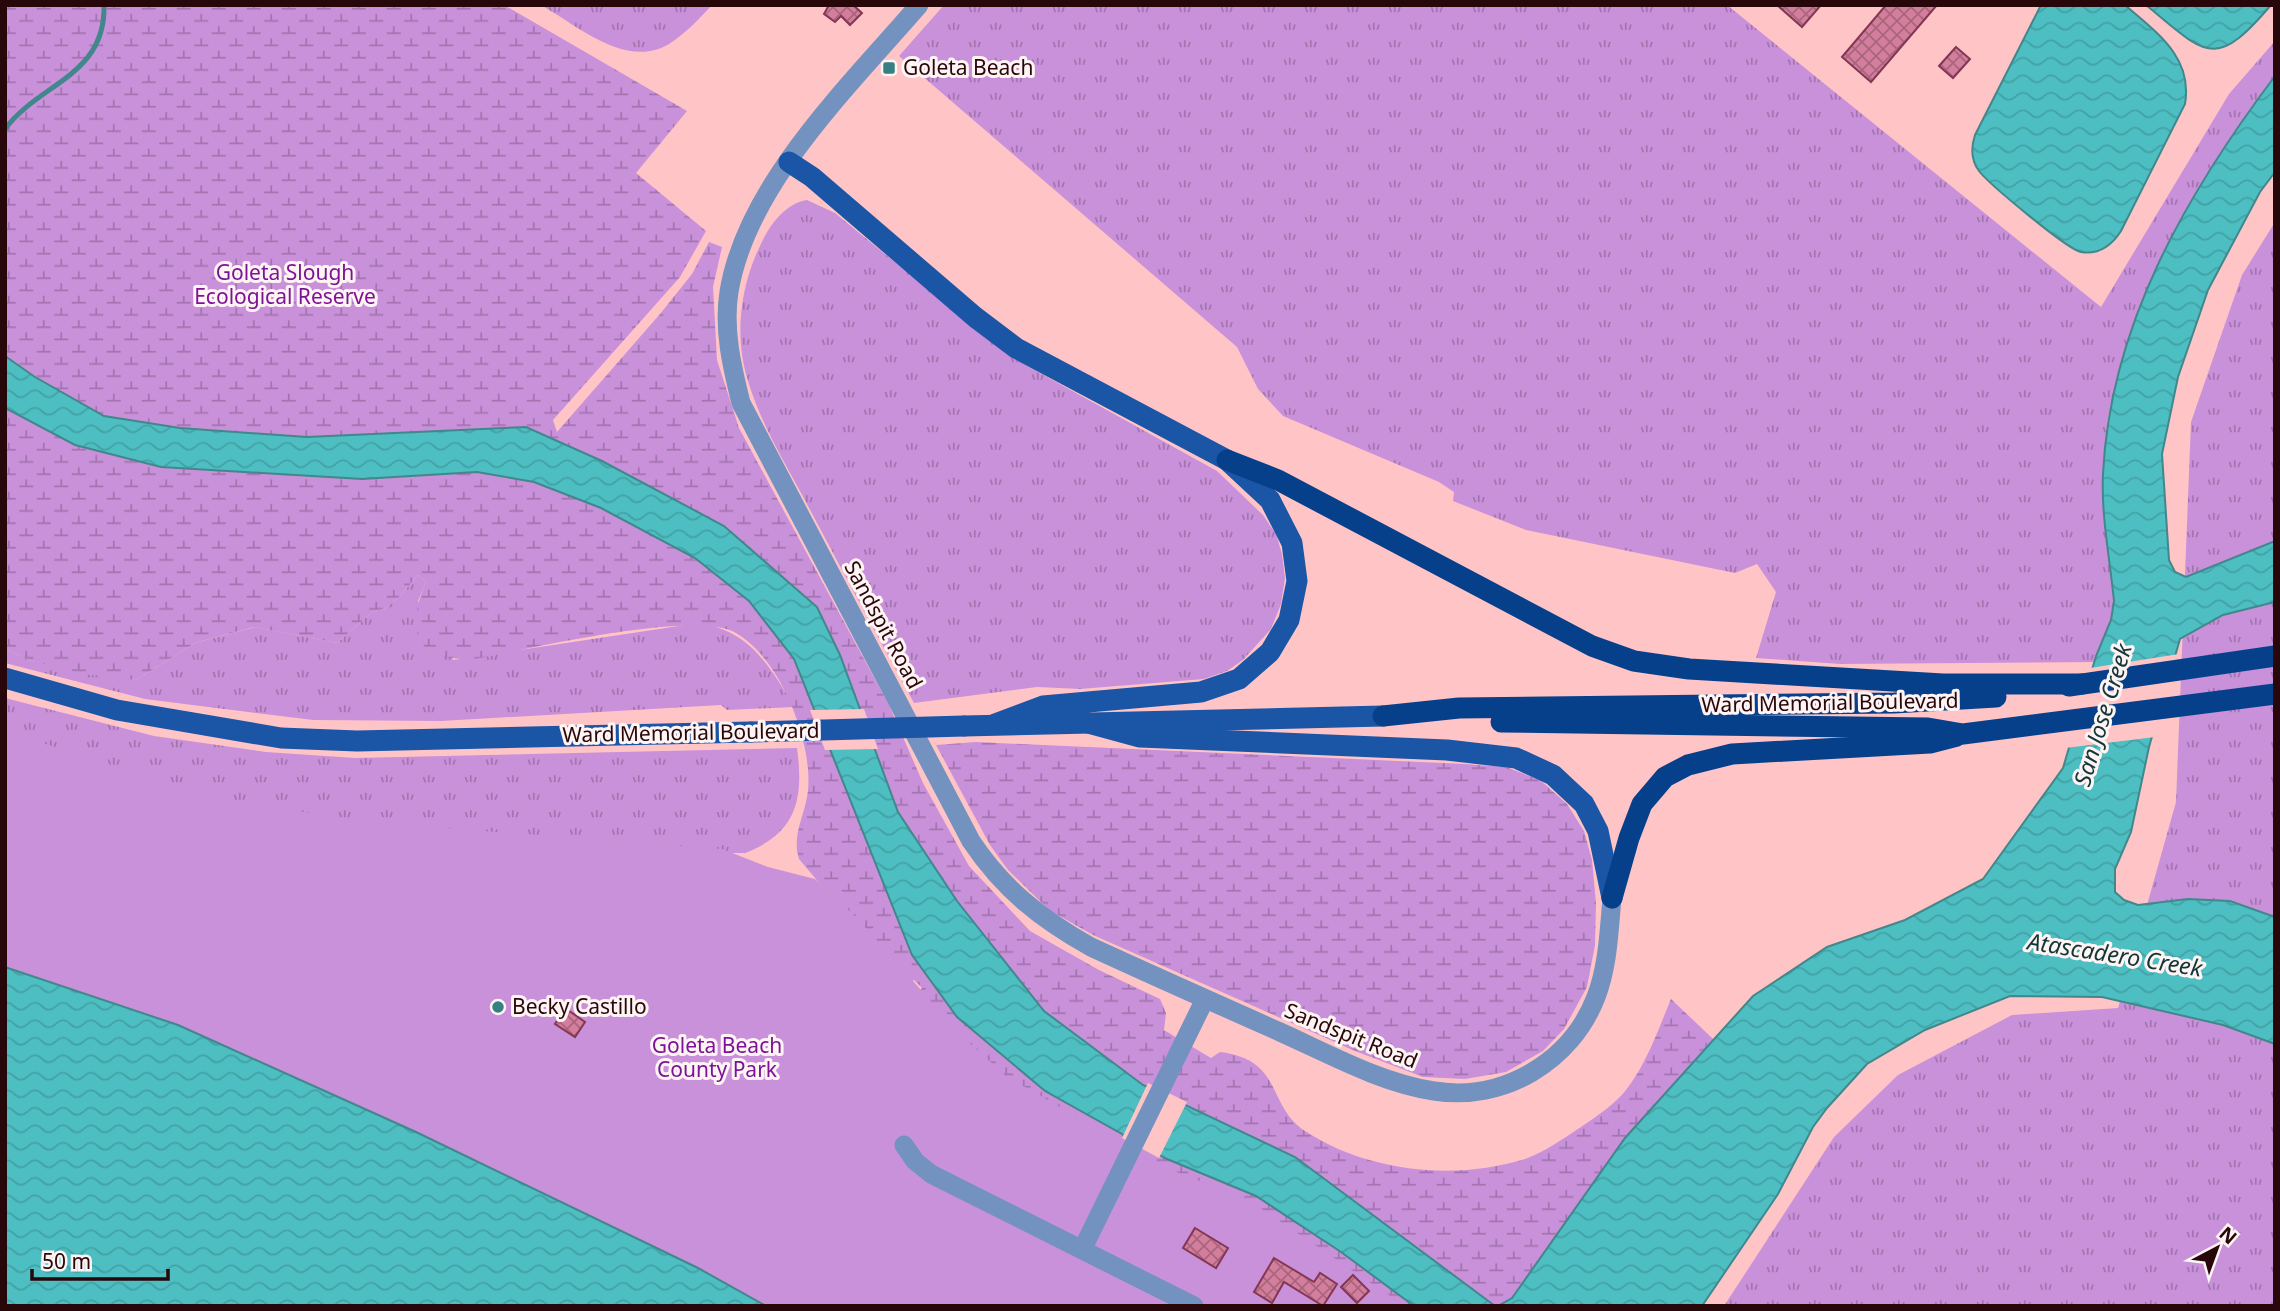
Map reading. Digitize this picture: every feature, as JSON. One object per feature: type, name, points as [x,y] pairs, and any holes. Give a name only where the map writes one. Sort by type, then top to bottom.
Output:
[{"type":"highway","points":[[1227,460],[1278,480],[1580,640],[1634,661],[1689,669],[1869,681],[2082,684]]},
{"type":"highway","name":"Ward Memorial Boulevard","points":[[1383,716],[1459,708],[1894,703],[2009,696],[2275,656]]},
{"type":"highway","name":"Ward Memorial Boulevard","points":[[1383,716],[1468,722],[1928,728],[1962,734],[2062,724],[2275,694]]},
{"type":"highway","points":[[1612,898],[1631,831],[1642,804],[1665,777],[1688,765],[1732,754],[1930,743],[1962,734]]},
{"type":"main road","points":[[789,162],[812,177],[975,317],[1016,348],[1227,460],[1270,500],[1292,543],[1297,568],[1295,597],[1284,630],[1270,652],[1239,679],[1215,689],[1186,694],[1043,706],[995,724]]},
{"type":"main road","name":"Ward Memorial Boulevard","points":[[5,678],[117,710],[281,738],[356,741],[1383,716]]},
{"type":"main road","points":[[1085,722],[1140,737],[1447,750],[1517,758],[1553,775],[1584,804],[1601,840],[1612,898]]},
{"type":"street","name":"Sandspit Road","points":[[919,5],[766,192],[746,234],[729,294],[732,368],[741,403],[971,841],[990,871],[1051,925],[1091,947],[1397,1082],[1450,1093],[1494,1089],[1533,1073],[1549,1061],[1582,1025],[1596,996],[1604,969],[1612,898]]},
{"type":"street","points":[[1083,1248],[1205,999]]},
{"type":"street","points":[[904,1146],[915,1161],[931,1174],[1194,1306]]},
{"type":"green space","name":"Goleta Slough Ecological Reserve","points":[[5,5],[504,5],[687,111],[636,173],[706,231],[680,277],[553,420],[557,432],[692,274],[709,242],[722,247],[713,287],[717,360],[739,428],[889,705],[923,783],[969,866],[1030,931],[1099,970],[1160,999],[1166,1013],[1164,1030],[1211,1058],[1220,1052],[1255,1064],[1265,1074],[1293,1120],[1305,1131],[1330,1145],[1356,1156],[1412,1169],[1470,1170],[1525,1159],[1587,1123],[1622,1095],[1646,1058],[1671,999],[1751,1075],[1598,1306],[1397,1306],[998,1081],[915,995],[922,988],[914,980],[906,986],[799,859],[797,835],[808,785],[807,761],[801,733],[789,701],[772,669],[749,643],[736,633],[715,627],[649,628],[474,659],[454,658],[439,655],[428,649],[420,640],[416,629],[416,616],[426,582],[418,575],[386,608],[372,612],[337,643],[254,627],[195,643],[136,680],[89,675],[32,661],[5,649]]},
{"type":"green space","points":[[541,5],[712,5],[672,42],[656,50],[639,52],[604,43]]},
{"type":"green space","points":[[944,5],[1727,5],[2101,307],[2229,94],[2275,41],[2275,79],[2179,224],[2154,273],[2115,388],[2107,422],[2105,480],[2121,592],[2100,662],[1840,664],[1756,658],[1776,592],[1757,564],[1735,573],[1526,530],[1453,501],[1454,492],[1439,482],[1283,416],[1258,389],[1237,347],[899,56]]},
{"type":"green space","points":[[807,200],[835,213],[1009,356],[1217,471],[1263,515],[1276,534],[1285,578],[1281,604],[1271,629],[1243,660],[1227,671],[1204,679],[1080,689],[1037,687],[914,703],[775,445],[753,397],[744,364],[741,312],[753,262],[778,217],[791,206]]},
{"type":"green space","points":[[2275,222],[2275,1306],[1724,1306],[1834,1137],[1898,1075],[2012,1015],[2118,1008],[2176,802],[2191,422],[2242,275]]},
{"type":"green space","points":[[418,575],[426,582],[418,601],[453,660],[699,623],[717,627],[746,642],[767,664],[795,707],[727,710],[721,705],[441,721],[313,720],[145,699],[5,663],[5,649],[32,661],[136,680],[195,643],[255,627],[337,643],[372,612],[386,608]]},
{"type":"green space","points":[[5,698],[154,736],[266,752],[355,758],[797,748],[799,783],[793,812],[786,824],[762,845],[745,853],[572,853],[5,769]]},
{"type":"green space","name":"Goleta Beach County Park","points":[[5,731],[218,799],[377,823],[722,849],[768,867],[815,879],[856,917],[962,1036],[1006,1076],[1162,1166],[1250,1201],[1405,1306],[766,1306],[698,1268],[416,1132],[178,1025],[5,966]]},
{"type":"green space","points":[[976,742],[1465,764],[1506,767],[1540,780],[1567,804],[1584,831],[1592,860],[1596,903],[1595,945],[1587,987],[1564,1029],[1543,1051],[1506,1072],[1465,1079],[1423,1077],[1355,1051],[1093,935],[1049,910],[1008,870],[990,845],[936,745]]},
{"type":"water","points":[[2041,5],[2125,5],[2170,47],[2184,73],[2185,104],[2121,231],[2109,245],[2094,252],[2081,252],[2046,229],[1986,178],[1976,167],[1973,158],[1975,135]]},
{"type":"water","points":[[2146,5],[2271,5],[2236,40],[2210,49],[2183,35]]},
{"type":"water","points":[[2275,76],[2275,172],[2260,192],[2208,290],[2178,377],[2162,454],[2169,560],[2175,572],[2186,577],[2275,541],[2275,602],[2223,615],[2180,639],[2149,747],[2131,832],[2115,869],[2115,892],[2124,900],[2138,905],[2188,899],[2230,901],[2275,917],[2275,1044],[2223,1025],[2102,997],[2010,996],[1925,1030],[1867,1064],[1813,1127],[1778,1194],[1702,1306],[1498,1306],[1512,1298],[1625,1138],[1753,996],[1827,947],[1905,920],[1983,879],[2063,768],[2096,656],[2111,620],[2114,601],[2103,474],[2109,419],[2120,365],[2137,313],[2184,214],[2212,167]]},
{"type":"water","points":[[5,356],[35,377],[104,416],[180,428],[307,437],[526,427],[602,461],[724,526],[817,607],[840,655],[898,812],[957,901],[1044,1011],[1143,1085],[1295,1157],[1495,1306],[1414,1306],[1341,1252],[1256,1196],[1167,1159],[1045,1091],[957,1017],[912,955],[794,659],[749,601],[695,558],[601,508],[534,482],[477,472],[362,479],[161,467],[75,445],[5,408]]},
{"type":"water","points":[[5,967],[178,1025],[416,1132],[698,1268],[766,1306],[5,1306]]},
{"type":"pier","points":[[2179,654],[2155,737],[2065,748],[2090,668]]},
{"type":"pier","points":[[864,709],[878,749],[825,750],[810,710]]},
{"type":"pier","points":[[1148,1083],[1187,1102],[1159,1158],[1122,1138]]},
{"type":"building","points":[[829,5],[853,5],[862,13],[850,25],[841,16],[835,22],[824,14]]},
{"type":"building","points":[[1777,5],[1821,5],[1802,27]]},
{"type":"building","points":[[1886,5],[1937,5],[1871,82],[1842,57]]},
{"type":"building","points":[[1956,47],[1970,59],[1953,78],[1939,66]]},
{"type":"building","points":[[565,1008],[585,1022],[575,1037],[555,1024]]},
{"type":"building","points":[[1195,1228],[1228,1248],[1216,1268],[1183,1248]]},
{"type":"building","points":[[1274,1258],[1314,1282],[1320,1273],[1337,1284],[1323,1306],[1284,1282],[1272,1303],[1254,1292]]},
{"type":"building","points":[[1353,1275],[1369,1291],[1357,1303],[1341,1287]]},
{"type":"waterway","points":[[5,129],[19,113],[83,63],[94,48],[102,29],[104,5]]},
{"type":"place","name":"Goleta Beach","points":[[889,68]]},
{"type":"place","name":"Becky Castillo","points":[[498,1007]]},
{"type":"water label","name":"San Jose Creek","points":[[2103,715]]},
{"type":"water label","name":"Atascadero Creek","points":[[2115,955]]}]
